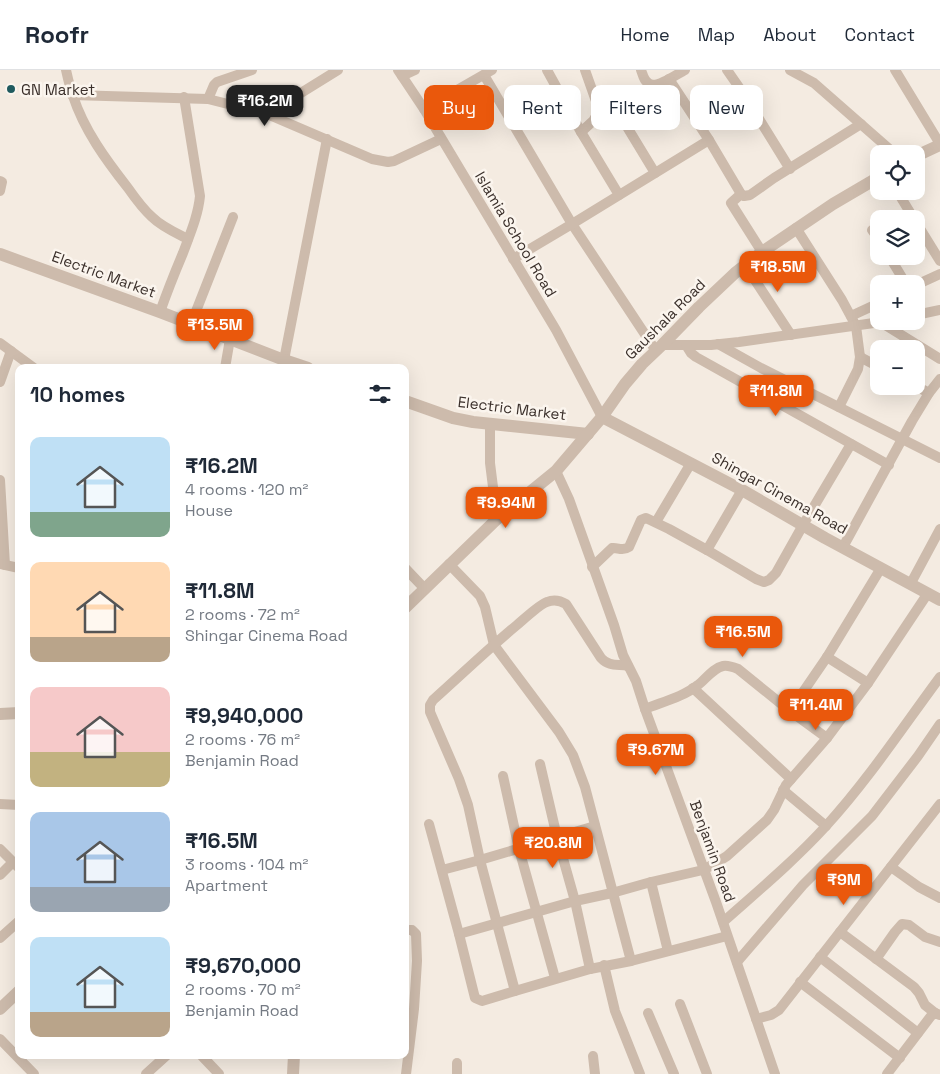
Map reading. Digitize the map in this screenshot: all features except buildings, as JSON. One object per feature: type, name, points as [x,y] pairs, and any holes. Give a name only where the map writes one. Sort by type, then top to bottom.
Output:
[{"type":"street","points":[[66,70],[72,95],[85,125],[120,179],[152,218],[188,239]]},
{"type":"street","points":[[208,99],[217,82],[252,70]]},
{"type":"street","points":[[266,114],[338,70]]},
{"type":"street","points":[[400,73],[415,70]]},
{"type":"street","points":[[547,70],[619,195]]},
{"type":"street","points":[[585,70],[591,88]]},
{"type":"street","points":[[641,70],[648,84],[654,85],[685,70]]},
{"type":"street","points":[[727,70],[790,169]]},
{"type":"street","points":[[790,70],[814,83],[885,145]]},
{"type":"street","points":[[895,70],[940,145],[925,152]]},
{"type":"street","name":"Islamia School Road","points":[[400,73],[424,109]]},
{"type":"street","points":[[467,85],[488,73],[572,224],[659,348],[718,344],[870,324]]},
{"type":"street","points":[[669,79],[744,196],[750,195],[861,124]]},
{"type":"street","points":[[72,95],[208,99],[266,114],[372,159],[388,162],[441,139]]},
{"type":"street","points":[[160,312],[198,211],[200,196],[184,97]]},
{"type":"street","points":[[581,132],[591,123]]},
{"type":"street","name":"Islamia School Road","points":[[436,130],[556,330],[602,417]]},
{"type":"street","points":[[629,130],[655,173]]},
{"type":"street","points":[[284,360],[326,140]]},
{"type":"street","points":[[513,259],[709,140]]},
{"type":"street","points":[[0,182],[2,182],[0,192]]},
{"type":"street","name":"Gaushala Road","points":[[409,604],[496,519],[556,471],[602,417],[642,364],[735,273],[796,228],[870,182]]},
{"type":"street","points":[[741,194],[731,203],[762,252]]},
{"type":"street","points":[[191,324],[233,217]]},
{"type":"street","points":[[796,228],[856,326],[860,357],[858,369],[839,407]]},
{"type":"street","points":[[925,237],[940,261]]},
{"type":"street","name":"Electric Market","points":[[0,254],[296,364]]},
{"type":"street","points":[[745,266],[791,335]]},
{"type":"street","points":[[925,281],[940,274]]},
{"type":"street","points":[[851,316],[870,307]]},
{"type":"street","points":[[925,313],[940,310]]},
{"type":"street","points":[[897,330],[940,359]]},
{"type":"street","points":[[226,364],[230,339]]},
{"type":"street","points":[[0,343],[29,364]]},
{"type":"street","points":[[718,344],[761,368],[940,458]]},
{"type":"street","points":[[686,345],[696,357],[889,465]]},
{"type":"street","points":[[0,382],[11,351]]},
{"type":"street","points":[[860,357],[870,362]]},
{"type":"street","points":[[844,548],[902,438],[929,393],[940,379]]},
{"type":"street","points":[[925,391],[929,393]]},
{"type":"street","name":"Electric Market","points":[[409,402],[453,418],[473,422],[588,434]]},
{"type":"street","name":"Shingar Cinema Road","points":[[602,417],[742,490],[940,600]]},
{"type":"street","points":[[490,423],[490,463],[496,519]]},
{"type":"street","points":[[592,567],[612,548],[626,550],[641,520],[646,518],[707,550],[756,579],[764,582],[769,580],[776,573],[802,525],[851,444]]},
{"type":"street","points":[[656,522],[691,463]]},
{"type":"street","name":"Benjamin Road","points":[[556,471],[569,499],[623,655],[636,681],[723,922],[775,1074]]},
{"type":"street","points":[[0,480],[2,564],[15,567]]},
{"type":"street","points":[[707,550],[742,490]]},
{"type":"street","points":[[911,583],[940,530]]},
{"type":"street","points":[[449,564],[483,602],[486,607],[494,645],[554,724],[579,767],[631,961]]},
{"type":"street","points":[[790,711],[827,657],[881,568]]},
{"type":"street","points":[[409,572],[424,588]]},
{"type":"street","points":[[459,934],[536,912],[703,870],[727,856],[767,820],[783,790],[827,738],[868,683],[928,593]]},
{"type":"street","points":[[514,991],[498,923],[480,860],[468,805],[430,708],[433,700],[526,617],[547,602],[558,601],[566,604],[604,662],[609,665],[628,666]]},
{"type":"street","points":[[827,657],[868,683]]},
{"type":"street","points":[[645,709],[693,688],[722,666],[731,667],[738,669],[827,738]]},
{"type":"street","points":[[723,922],[826,826],[864,780],[940,677]]},
{"type":"street","points":[[693,688],[791,779]]},
{"type":"street","points":[[0,714],[15,713]]},
{"type":"street","points":[[737,962],[802,885],[872,816],[940,724]]},
{"type":"street","points":[[540,764],[590,969]]},
{"type":"street","points":[[503,776],[519,849],[555,978]]},
{"type":"street","points":[[783,790],[826,826]]},
{"type":"street","points":[[0,804],[15,805]]},
{"type":"street","points":[[756,1020],[779,1010],[940,804]]},
{"type":"street","points":[[429,824],[475,998],[482,1001],[555,978],[631,961],[727,936]]},
{"type":"street","points":[[442,870],[596,826]]},
{"type":"street","points":[[0,849],[15,864]]},
{"type":"street","points":[[0,875],[15,866]]},
{"type":"street","points":[[891,867],[919,887],[940,898]]},
{"type":"street","points":[[651,882],[668,951]]},
{"type":"street","points":[[876,958],[902,924],[909,925],[925,937],[940,942]]},
{"type":"street","points":[[0,938],[15,925]]},
{"type":"street","points":[[409,930],[416,934],[417,961],[409,1022]]},
{"type":"street","points":[[840,932],[914,987],[925,1005],[938,1014]]},
{"type":"street","points":[[820,957],[918,1032]]},
{"type":"street","points":[[604,966],[615,1011],[640,1074]]},
{"type":"street","points":[[800,982],[900,1058]]},
{"type":"street","points":[[0,1009],[15,995]]},
{"type":"street","points":[[680,1004],[707,1074]]},
{"type":"street","points":[[648,1013],[674,1074]]},
{"type":"street","points":[[887,1074],[931,1016],[938,1014]]},
{"type":"street","points":[[0,1039],[15,1054]]},
{"type":"street","points":[[593,1056],[595,1074]]},
{"type":"street","points":[[19,1059],[34,1074]]},
{"type":"street","points":[[146,1074],[163,1059]]},
{"type":"street","points":[[205,1059],[219,1074]]},
{"type":"street","points":[[293,1074],[294,1059]]},
{"type":"street","points":[[406,1059],[406,1074]]},
{"type":"street","points":[[456,1063],[456,1074]]},
{"type":"place","name":"GN Market","points":[[11,89]]}]
